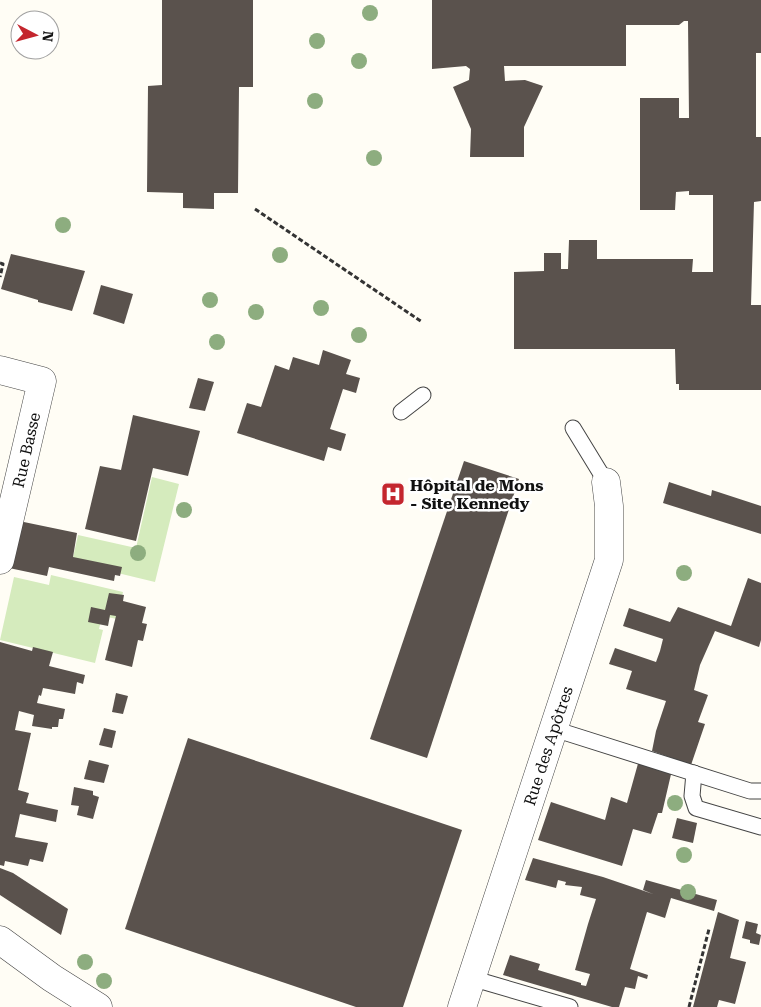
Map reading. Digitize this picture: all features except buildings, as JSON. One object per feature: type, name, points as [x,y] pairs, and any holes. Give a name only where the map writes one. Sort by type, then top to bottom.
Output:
[{"type":"street","name":"Rue Basse","points":[[0,370],[42,382],[0,560]]},
{"type":"street","name":"Rue des Apôtres","points":[[462,1007],[609,560],[609,506],[606,482]]},
{"type":"street","points":[[0,940],[52,978],[98,1007]]},
{"type":"lane","points":[[400,412],[423,395]]},
{"type":"lane","points":[[573,428],[606,482]]},
{"type":"lane","points":[[554,729],[750,791],[761,791]]},
{"type":"lane","points":[[694,773],[692,796],[696,808],[761,827]]},
{"type":"lane","points":[[472,978],[570,1007]]},
{"type":"path","points":[[255,210],[422,322]]},
{"type":"path","points":[[0,263],[3,264],[0,277]]},
{"type":"path","points":[[689,1007],[709,929]]},
{"type":"green space","points":[[152,477],[179,484],[155,582],[72,562],[78,535],[136,548]]},
{"type":"green space","points":[[51,575],[123,592],[117,619],[102,616],[99,629],[103,630],[95,663],[0,640],[14,577],[49,585]]},
{"type":"place","name":"Hôpital de Mons - Site Kennedy","points":[[393,494]]}]
